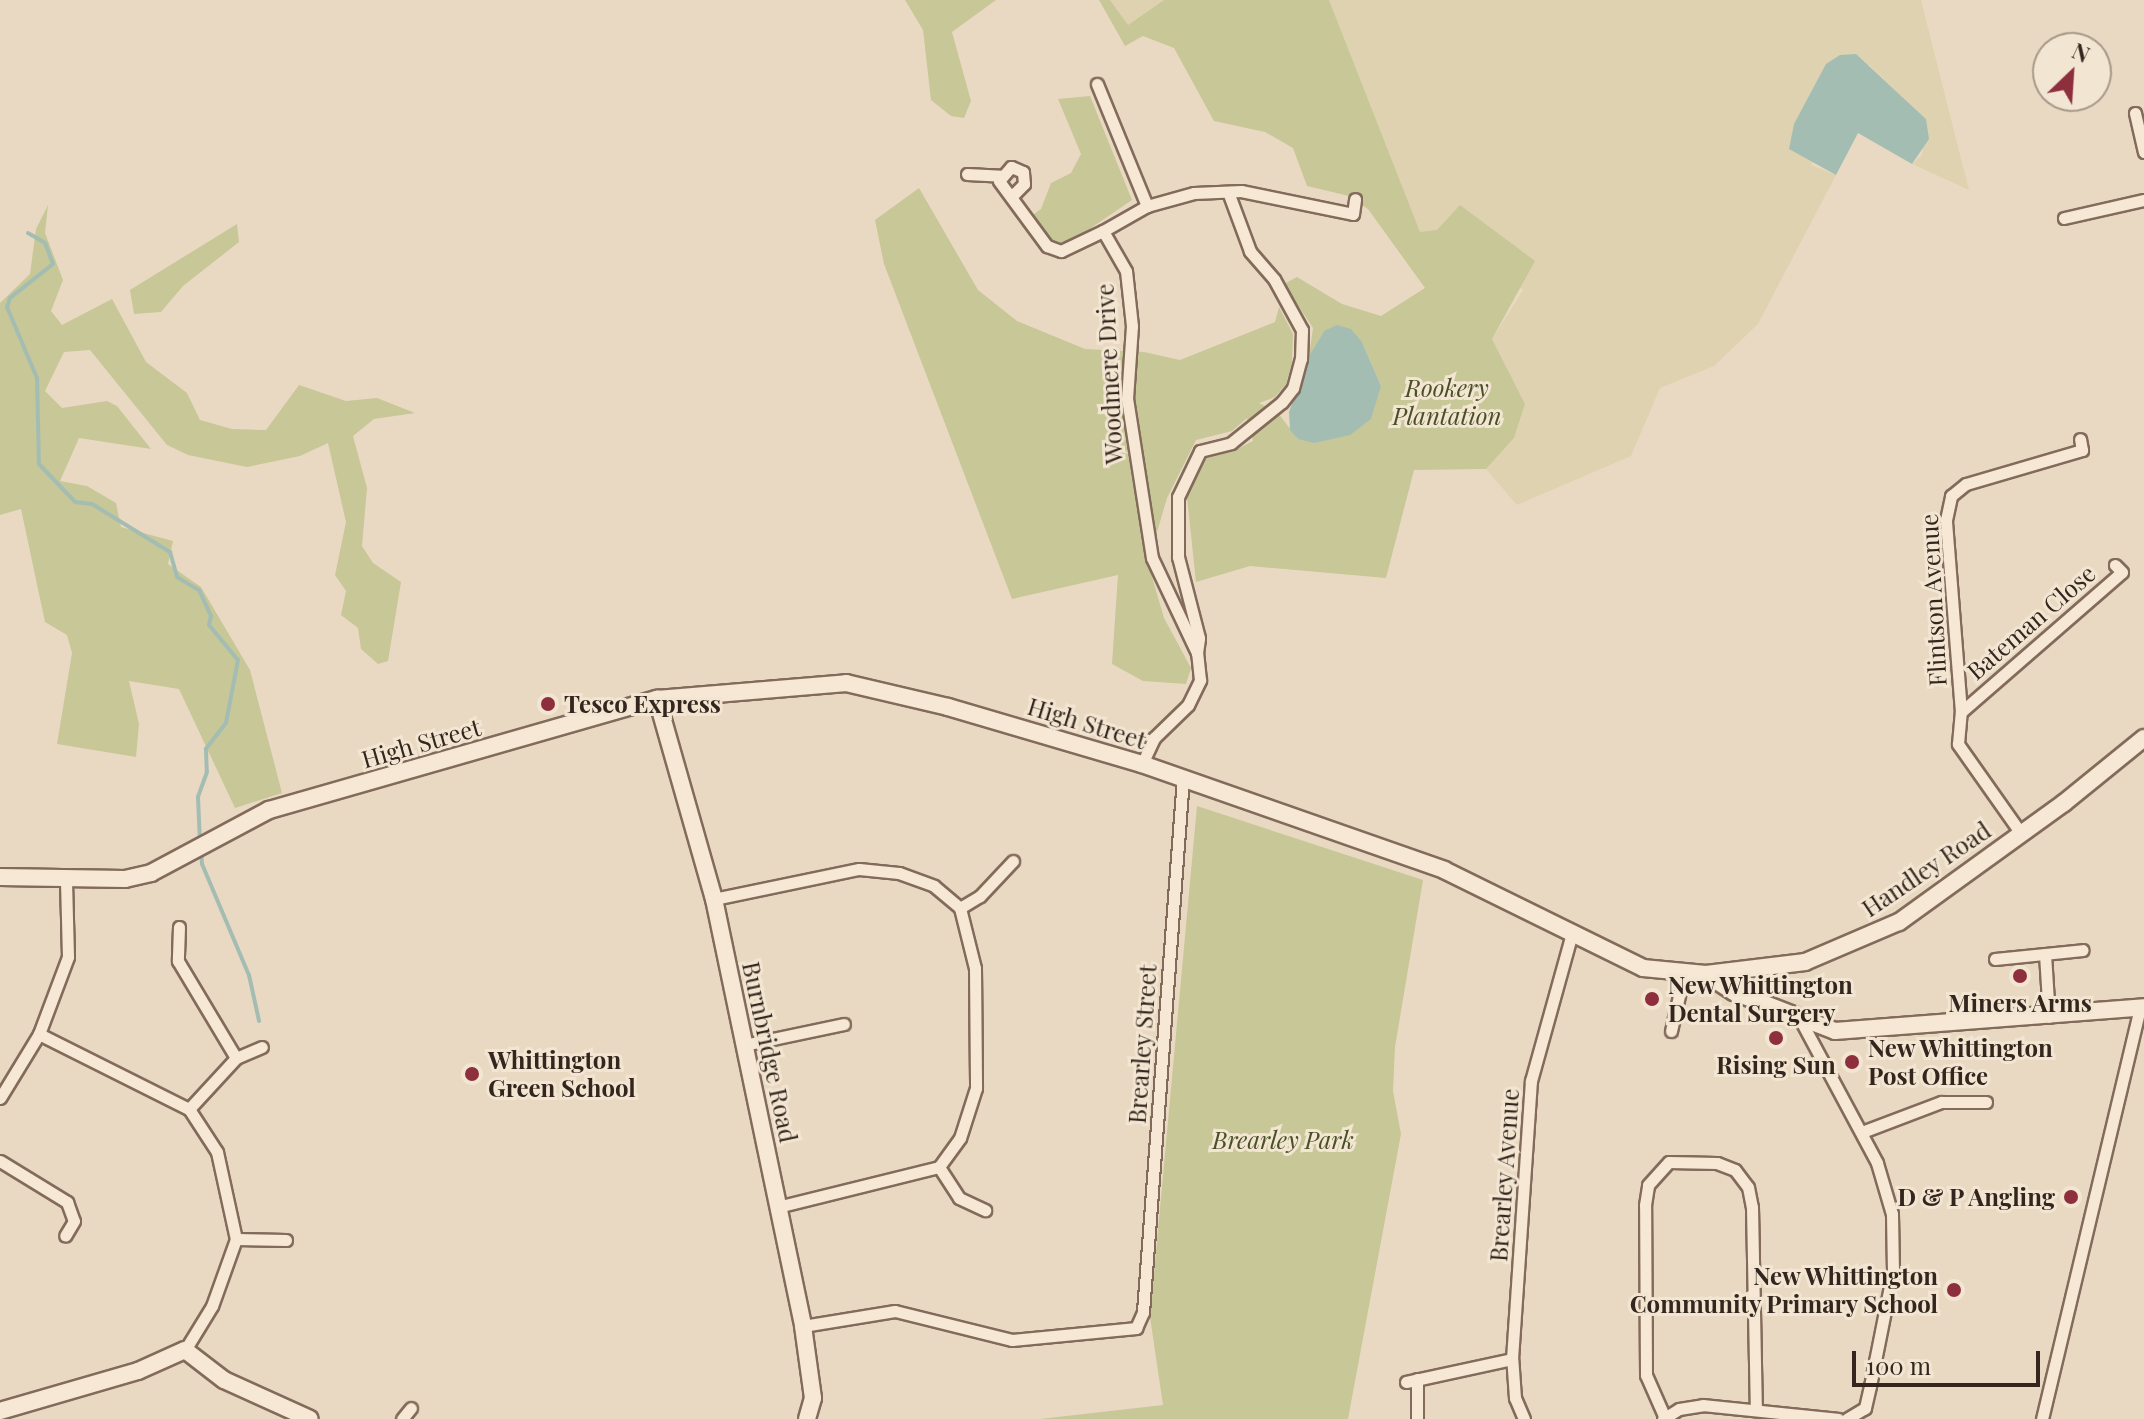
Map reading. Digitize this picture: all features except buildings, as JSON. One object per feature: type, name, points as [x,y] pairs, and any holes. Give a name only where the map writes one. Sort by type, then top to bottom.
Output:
[{"type":"main road","name":"High Street","points":[[0,877],[66,881],[151,873],[269,810],[657,699],[846,683],[948,707],[1183,778],[1444,870],[1571,937],[1643,968],[1706,974],[1801,1021],[1835,1031],[1870,1032],[2142,1008]]},
{"type":"main road","name":"Burnbridge Road","points":[[657,699],[714,899],[803,1326],[813,1398],[807,1419]]},
{"type":"main road","name":"Handley Road","points":[[1706,974],[1805,962],[1838,953],[1899,922],[2144,738]]},
{"type":"main road","points":[[0,1411],[138,1371],[185,1350],[224,1380],[310,1419]]},
{"type":"street","points":[[1097,84],[1147,206]]},
{"type":"street","points":[[2138,114],[2144,152]]},
{"type":"street","points":[[967,174],[1001,176],[1011,167],[1023,172],[1024,184],[1012,196]]},
{"type":"street","points":[[1001,176],[1047,246],[1061,251],[1147,206],[1194,193],[1228,192],[1353,214],[1355,199]]},
{"type":"street","points":[[1197,653],[1199,638],[1178,557],[1178,497],[1200,451],[1231,443],[1282,402],[1293,388],[1301,359],[1302,330],[1274,279],[1250,251],[1228,192]]},
{"type":"street","points":[[2064,218],[2144,200]]},
{"type":"street","name":"Woodmere Drive","points":[[1103,231],[1126,271],[1132,326],[1127,399],[1152,558],[1197,653],[1200,680],[1188,705],[1154,738],[1142,764]]},
{"type":"street","name":"Flintson Avenue","points":[[2020,832],[1958,744],[1961,712],[1946,520],[1951,496],[1966,484],[2082,450],[2080,439]]},
{"type":"street","name":"Bateman Close","points":[[1961,712],[2122,572],[2115,565]]},
{"type":"street","name":"Brearley Street","points":[[803,1326],[895,1311],[1012,1340],[1136,1328],[1143,1312],[1183,778]]},
{"type":"street","points":[[960,908],[980,896],[1013,861]]},
{"type":"street","points":[[714,899],[859,869],[899,873],[934,886],[960,908],[975,968],[976,1088],[960,1138],[939,1167],[777,1207]]},
{"type":"street","points":[[0,1098],[39,1034],[68,957],[66,881]]},
{"type":"street","points":[[179,927],[178,961],[236,1058]]},
{"type":"street","name":"Brearley Avenue","points":[[1524,1419],[1515,1398],[1512,1359],[1531,1081],[1571,937]]},
{"type":"street","points":[[1995,959],[2083,950]]},
{"type":"street","points":[[2045,954],[2049,1017]]},
{"type":"street","points":[[1671,1031],[1684,974]]},
{"type":"street","points":[[2042,1419],[2142,1008]]},
{"type":"street","points":[[1801,1021],[1862,1132],[1887,1188],[1894,1247],[1865,1408],[1854,1418]]},
{"type":"street","points":[[744,1045],[844,1024]]},
{"type":"street","points":[[39,1034],[189,1109],[217,1152],[236,1239],[212,1306],[185,1350]]},
{"type":"street","points":[[189,1109],[236,1058],[262,1047]]},
{"type":"street","points":[[1862,1132],[1941,1102],[1986,1102]]},
{"type":"street","points":[[0,1161],[67,1202],[74,1221],[65,1236]]},
{"type":"street","points":[[1756,1408],[1752,1207],[1748,1187],[1735,1170],[1717,1163],[1669,1162],[1648,1185],[1645,1205],[1646,1375],[1664,1418],[1703,1405],[1756,1408],[1838,1419]]},
{"type":"street","points":[[939,1167],[959,1198],[985,1210]]},
{"type":"street","points":[[236,1239],[286,1240]]},
{"type":"street","points":[[1417,1419],[1412,1381],[1512,1359]]},
{"type":"street","points":[[402,1419],[411,1408]]},
{"type":"shaded area","points":[[1110,0],[1164,0],[1128,25]]},
{"type":"shaded area","points":[[1329,0],[1921,0],[1969,190],[1912,164],[1922,155],[1926,119],[1869,65],[1811,165],[1836,175],[1758,324],[1714,366],[1660,388],[1631,456],[1517,505],[1486,469],[1514,438],[1525,404],[1492,339],[1523,290],[1437,231],[1420,233]]},
{"type":"shaded area","points":[[1856,54],[1926,119],[1929,139],[1912,164],[1858,133],[1836,175],[1789,149],[1794,124],[1826,64],[1840,55]]},
{"type":"shaded area","points":[[1337,325],[1351,329],[1362,342],[1381,386],[1371,419],[1350,435],[1314,443],[1298,439],[1290,430],[1289,412],[1309,356],[1324,331]]},
{"type":"green space","points":[[905,0],[996,0],[952,32],[971,101],[964,118],[951,116],[931,100],[923,30]]},
{"type":"green space","name":"Rookery Plantation","points":[[1099,0],[1110,0],[1128,25],[1164,0],[1329,0],[1420,232],[1437,230],[1460,205],[1535,261],[1492,339],[1525,404],[1514,438],[1486,469],[1414,470],[1386,578],[1250,566],[1196,582],[1187,497],[1208,455],[1231,452],[1253,441],[1247,418],[1232,431],[1196,440],[1167,498],[1148,563],[1164,618],[1191,668],[1186,684],[1143,681],[1112,664],[1118,575],[1012,599],[884,264],[875,220],[919,188],[978,290],[1017,321],[1085,349],[1144,352],[1180,360],[1275,322],[1279,307],[1293,334],[1292,363],[1286,384],[1275,397],[1259,403],[1278,413],[1298,439],[1381,386],[1362,342],[1324,331],[1309,356],[1313,328],[1284,284],[1297,277],[1342,304],[1381,316],[1425,288],[1368,209],[1349,196],[1307,186],[1293,148],[1265,132],[1214,121],[1174,48],[1143,36],[1125,46]]},
{"type":"green space","points":[[1090,96],[1132,200],[1066,245],[1056,244],[1030,217],[1041,209],[1051,183],[1071,173],[1081,154],[1058,99]]},
{"type":"green space","points":[[48,205],[45,233],[63,280],[51,311],[62,325],[112,299],[146,362],[187,393],[200,420],[232,429],[266,430],[299,385],[346,401],[377,398],[415,413],[374,419],[353,436],[367,488],[362,546],[373,563],[401,582],[388,661],[378,664],[361,649],[358,628],[341,615],[346,591],[335,575],[346,522],[328,443],[300,456],[247,467],[188,455],[167,445],[90,350],[64,352],[45,391],[62,408],[107,401],[117,406],[151,449],[79,438],[60,481],[87,486],[116,503],[121,527],[173,541],[168,564],[201,587],[250,670],[282,793],[235,808],[179,689],[129,681],[139,724],[136,757],[57,744],[72,653],[67,635],[45,622],[21,509],[0,515],[0,303],[30,274],[36,229]]},
{"type":"green space","points":[[237,224],[239,242],[183,286],[161,312],[134,314],[130,290]]},
{"type":"green space","name":"Brearley Park","points":[[1197,806],[1423,880],[1395,1047],[1393,1091],[1401,1134],[1348,1419],[1040,1419],[1163,1405],[1150,1317]]},
{"type":"waterway","points":[[28,233],[45,243],[53,264],[10,298],[7,307],[37,378],[39,464],[75,502],[92,504],[170,552],[177,577],[199,590],[211,616],[209,625],[238,660],[226,723],[206,749],[207,772],[198,797],[200,842]]},
{"type":"waterway","points":[[201,850],[202,864],[249,975],[259,1021]]},
{"type":"place","name":"Tesco Express","points":[[548,704]]},
{"type":"place","name":"Miners Arms","points":[[2020,976]]},
{"type":"place","name":"New Whittington Dental Surgery","points":[[1652,999]]},
{"type":"place","name":"Rising Sun","points":[[1776,1038]]},
{"type":"place","name":"New Whittington Post Office","points":[[1852,1062]]},
{"type":"place","name":"Whittington Green School","points":[[472,1074]]},
{"type":"place","name":"D & P Angling","points":[[2071,1197]]},
{"type":"place","name":"New Whittington Community Primary School","points":[[1954,1290]]}]
